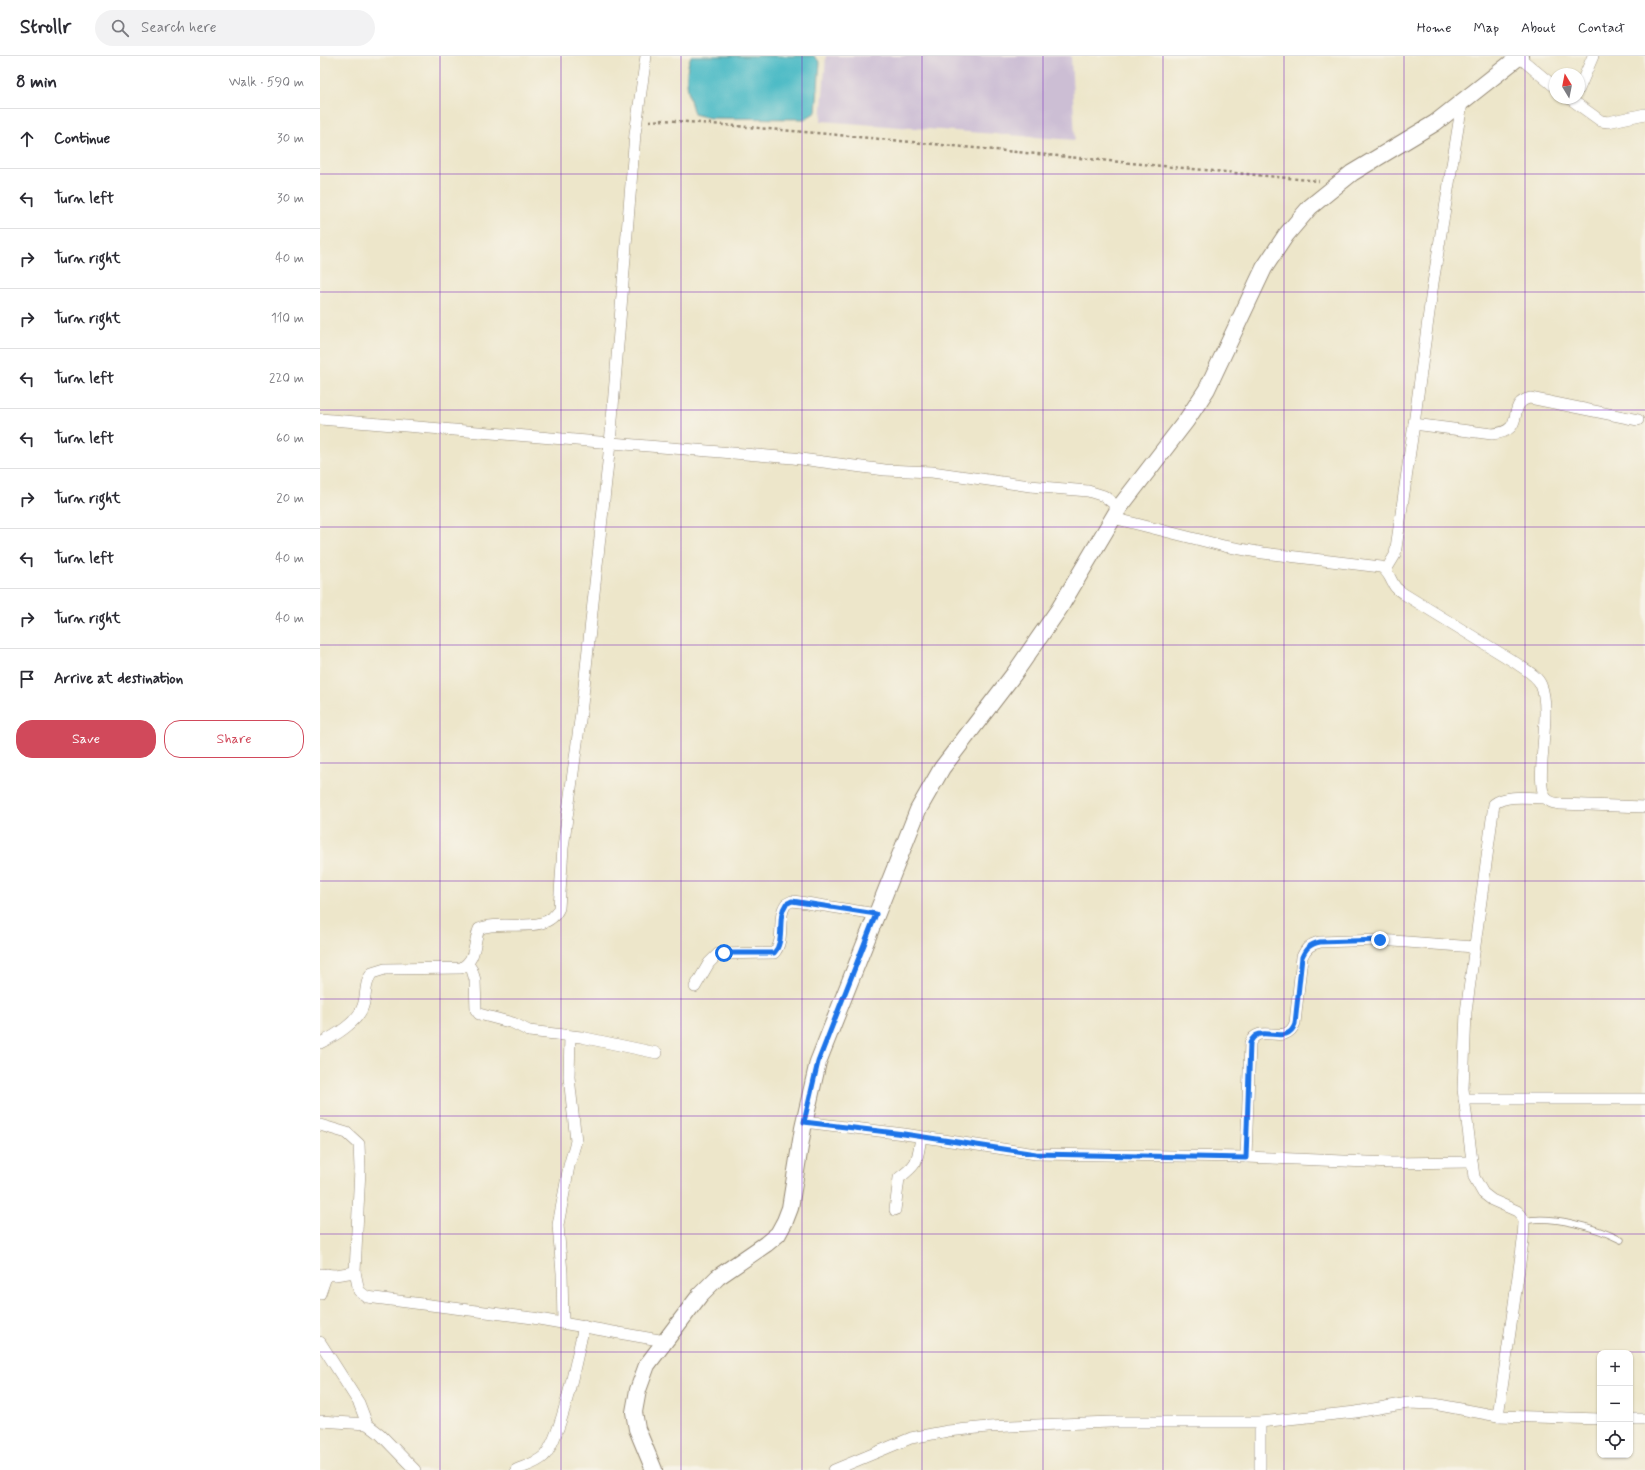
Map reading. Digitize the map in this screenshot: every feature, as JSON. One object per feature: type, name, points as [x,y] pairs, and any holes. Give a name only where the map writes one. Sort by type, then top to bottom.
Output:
[{"type":"street","points":[[320,1043],[346,1026],[358,1015],[363,1006],[366,984],[372,973],[385,969],[461,968],[468,964],[473,958],[476,937],[479,929],[487,925],[529,925],[543,923],[556,915],[559,908],[564,848],[582,705],[610,444],[637,122],[646,56]]},
{"type":"street","points":[[654,1470],[637,1429],[634,1412],[638,1390],[647,1365],[685,1313],[718,1277],[778,1234],[785,1221],[790,1208],[804,1122],[818,1062],[918,810],[942,768],[1014,674],[1055,615],[1116,513],[1186,421],[1207,389],[1264,268],[1286,235],[1310,206],[1352,173],[1435,123],[1520,56],[1549,82]]},
{"type":"street","points":[[1585,75],[1593,56]]},
{"type":"street","points":[[1386,570],[1395,555],[1433,283],[1462,103]]},
{"type":"street","points":[[1579,104],[1601,121],[1608,122],[1645,114]]},
{"type":"street","points":[[1414,424],[1492,434],[1501,433],[1508,431],[1511,428],[1519,405],[1523,400],[1530,398],[1638,420]]},
{"type":"street","points":[[320,420],[793,458],[885,470],[932,472],[1030,486],[1088,492],[1104,496],[1116,513],[1224,546],[1263,553],[1359,563],[1380,567],[1386,570],[1394,587],[1516,663],[1532,674],[1541,684],[1545,696],[1542,775],[1542,790],[1545,798],[1551,803],[1560,804],[1645,807]]},
{"type":"street","points":[[1498,1416],[1523,1241],[1524,1221],[1517,1211],[1492,1200],[1483,1194],[1474,1177],[1464,1099],[1463,1060],[1466,1012],[1494,804],[1498,800],[1515,798],[1545,798]]},
{"type":"street","points":[[695,987],[709,963],[718,954],[774,953],[779,944],[782,912],[786,904],[792,901],[876,914]]},
{"type":"street","points":[[1246,1158],[1250,1043],[1257,1034],[1288,1034],[1293,1031],[1302,957],[1306,949],[1313,943],[1320,942],[1380,940],[1474,947]]},
{"type":"street","points":[[468,964],[474,974],[476,1010],[479,1014],[513,1023],[529,1031],[570,1036],[657,1053]]},
{"type":"street","points":[[563,1323],[558,1225],[569,1166],[576,1142],[569,1077],[570,1036]]},
{"type":"street","points":[[1464,1099],[1645,1099]]},
{"type":"street","points":[[804,1122],[1036,1154],[1246,1158],[1392,1163],[1471,1162]]},
{"type":"street","points":[[320,1125],[346,1133],[359,1144],[360,1163],[355,1272],[359,1291],[367,1298],[563,1323],[665,1340]]},
{"type":"street","points":[[895,1210],[899,1178],[910,1171],[914,1166],[921,1137]]},
{"type":"street","points":[[320,1294],[324,1274],[355,1272]]},
{"type":"street","points":[[516,1470],[542,1457],[551,1445],[571,1382],[584,1326]]},
{"type":"street","points":[[320,1342],[359,1403],[367,1424]]},
{"type":"street","points":[[834,1470],[911,1438],[948,1431],[988,1427],[1110,1422],[1260,1422],[1356,1412],[1408,1403],[1434,1404],[1498,1416],[1597,1419]]},
{"type":"street","points":[[1633,1419],[1645,1419]]},
{"type":"street","points":[[320,1421],[367,1424],[380,1434],[415,1470]]},
{"type":"street","points":[[1260,1422],[1260,1470]]},
{"type":"lane","points":[[1524,1221],[1543,1220],[1567,1223],[1602,1231],[1621,1240]]},
{"type":"path","points":[[637,122],[665,120],[828,134],[1339,183]]},
{"type":"shaded area","points":[[826,56],[1071,56],[1075,140],[821,121]]},
{"type":"water","points":[[691,56],[814,56],[820,62],[816,112],[805,119],[710,118],[694,114],[687,85],[687,70]]},
{"type":"route","points":[[724,953],[774,953],[779,944],[783,907],[792,901],[876,914],[818,1062],[804,1122],[904,1134],[975,1146],[1036,1154],[1246,1158],[1250,1043],[1257,1034],[1281,1035],[1288,1034],[1293,1031],[1302,957],[1306,949],[1313,943],[1320,942],[1380,940]]}]
